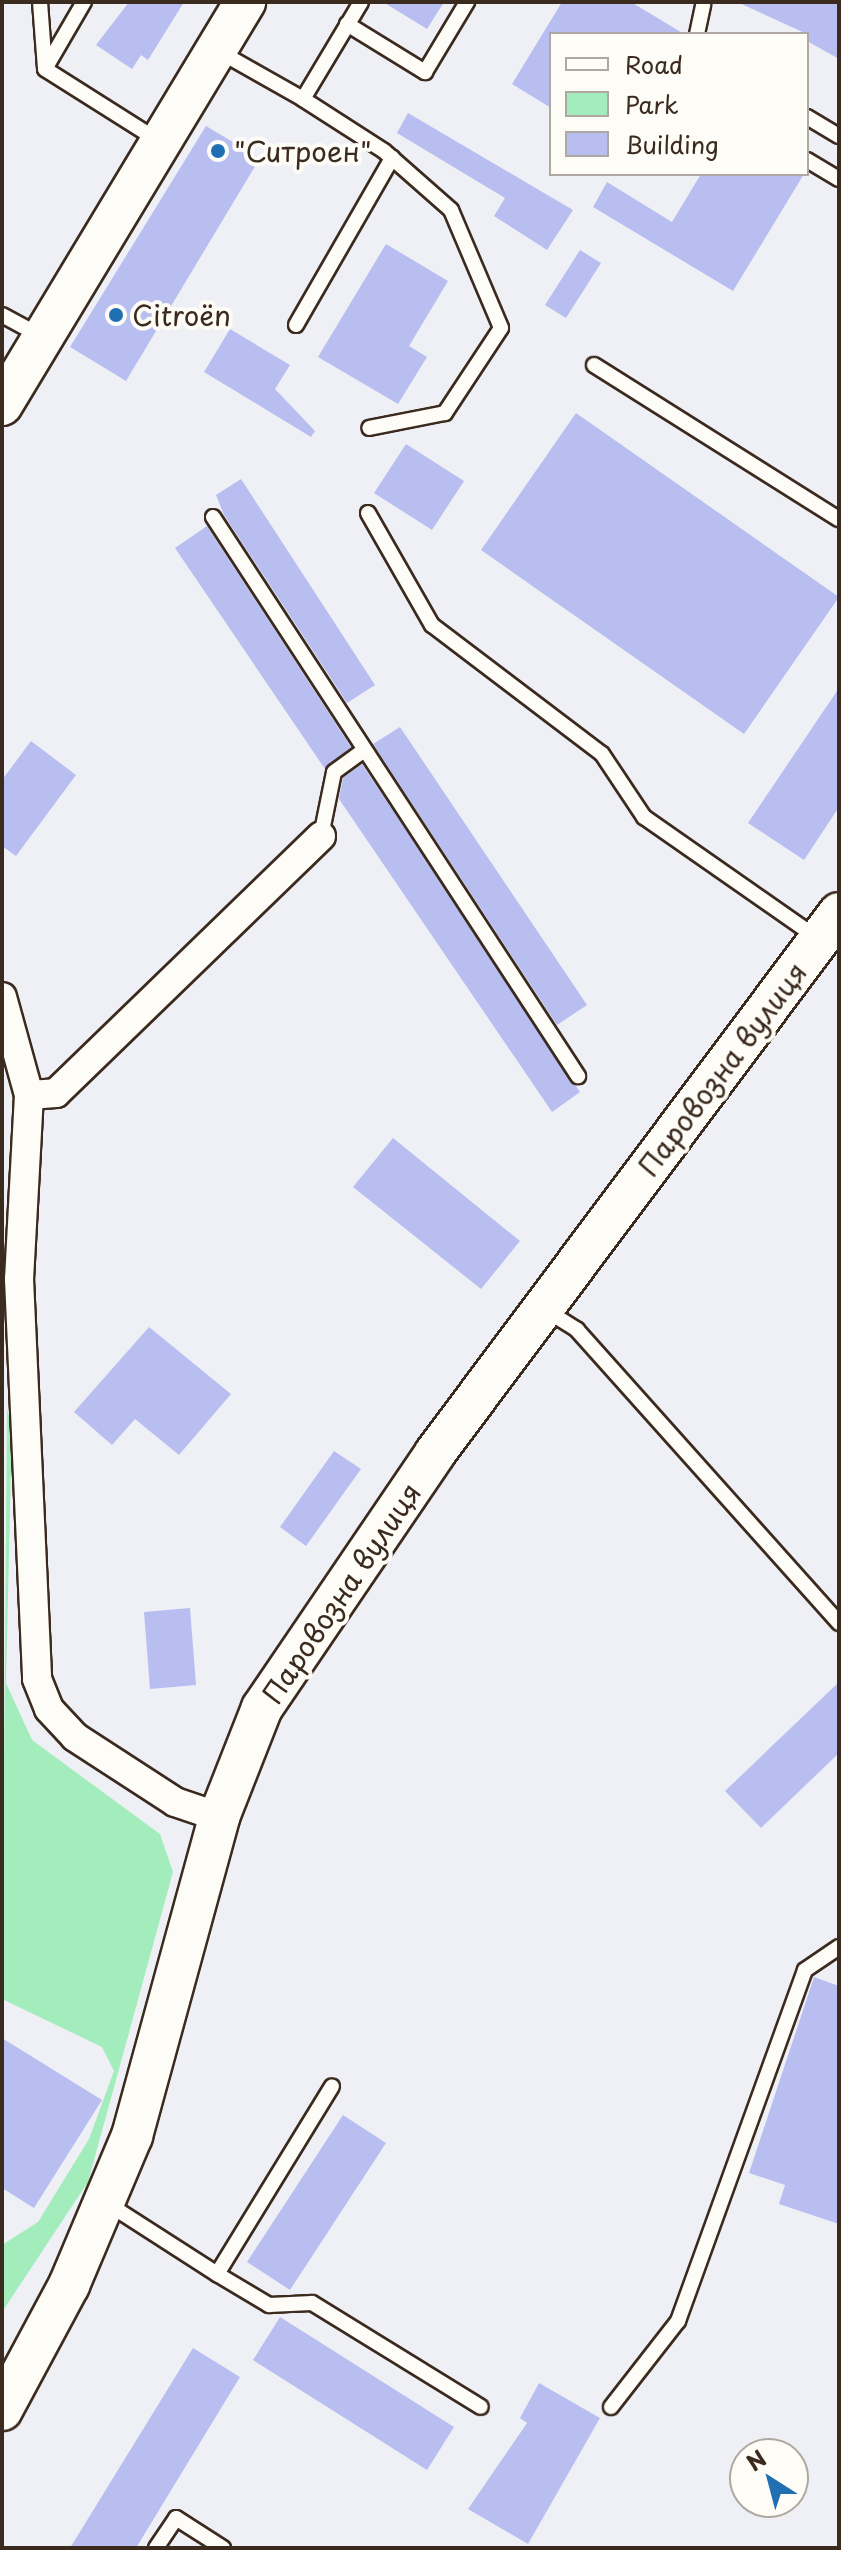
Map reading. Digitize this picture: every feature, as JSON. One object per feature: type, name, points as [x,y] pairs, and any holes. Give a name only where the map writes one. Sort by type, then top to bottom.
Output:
[{"type":"main road","points":[[2,405],[245,2]]},
{"type":"main road","name":"Паровозна вулиця","points":[[2,2410],[104,2202],[161,2040],[219,1817],[288,1662],[543,1309],[832,935]]},
{"type":"street","points":[[29,1095],[56,1093],[321,836]]},
{"type":"street","points":[[2,997],[29,1095],[12,1230],[37,1679],[49,1709],[75,1737],[175,1802],[219,1817]]},
{"type":"lane","points":[[40,2],[45,69]]},
{"type":"lane","points":[[45,69],[84,2]]},
{"type":"lane","points":[[303,99],[361,2]]},
{"type":"lane","points":[[347,24],[425,72],[467,2]]},
{"type":"lane","points":[[697,32],[703,5]]},
{"type":"lane","points":[[216,50],[303,99],[392,158],[451,210],[501,328],[445,413],[369,428]]},
{"type":"lane","points":[[45,69],[160,142]]},
{"type":"lane","points":[[809,118],[839,136]]},
{"type":"lane","points":[[296,325],[392,158]]},
{"type":"lane","points":[[809,161],[839,179]]},
{"type":"lane","points":[[2,315],[43,337]]},
{"type":"lane","points":[[594,365],[839,519]]},
{"type":"lane","points":[[368,513],[432,625],[602,754],[644,817],[832,935]]},
{"type":"lane","points":[[213,517],[578,1076]]},
{"type":"lane","points":[[321,836],[334,772],[364,750]]},
{"type":"lane","points":[[543,1309],[577,1330],[839,1623]]},
{"type":"lane","points":[[611,2407],[678,2321],[805,1970],[839,1947]]},
{"type":"lane","points":[[217,2274],[332,2086]]},
{"type":"lane","points":[[104,2202],[269,2305],[312,2303],[481,2407]]},
{"type":"lane","points":[[156,2548],[176,2518],[223,2548]]},
{"type":"green space","points":[[7,1409],[12,1425],[6,1683],[32,1740],[160,1834],[173,1872],[88,2182],[2,2312],[2,2245],[38,2222],[89,2139],[114,2071],[102,2047],[2,1999]]},
{"type":"building","points":[[129,2],[184,2],[148,60],[141,55],[132,69],[96,45]]},
{"type":"building","points":[[383,2],[444,2],[427,29]]},
{"type":"building","points":[[562,2],[631,2],[681,32],[549,32],[549,107],[512,84]]},
{"type":"building","points":[[737,2],[839,2],[839,59],[809,42],[809,32],[803,32]]},
{"type":"building","points":[[408,113],[573,210],[547,250],[494,216],[505,198],[397,133]]},
{"type":"building","points":[[206,126],[260,158],[126,381],[70,347]]},
{"type":"building","points":[[700,176],[803,176],[733,291],[593,207],[607,182],[672,222]]},
{"type":"building","points":[[386,244],[448,281],[409,346],[427,357],[398,404],[318,357]]},
{"type":"building","points":[[580,250],[601,263],[566,318],[545,305]]},
{"type":"building","points":[[230,329],[290,365],[275,389],[315,431],[311,437],[204,372]]},
{"type":"building","points":[[576,413],[839,597],[744,734],[481,550]]},
{"type":"building","points":[[406,444],[464,481],[432,530],[374,493]]},
{"type":"building","points":[[241,479],[375,685],[347,703],[224,515],[216,495]]},
{"type":"building","points":[[207,526],[351,747],[325,769],[175,548]]},
{"type":"building","points":[[839,688],[839,807],[804,860],[748,823]]},
{"type":"building","points":[[400,727],[587,1005],[557,1025],[373,744]]},
{"type":"building","points":[[31,741],[76,775],[16,856],[2,846],[2,780]]},
{"type":"building","points":[[362,764],[580,1092],[552,1112],[339,799],[343,778]]},
{"type":"building","points":[[393,1138],[520,1241],[481,1289],[353,1187]]},
{"type":"building","points":[[149,1327],[231,1394],[179,1455],[135,1419],[112,1445],[74,1412]]},
{"type":"building","points":[[334,1451],[361,1469],[306,1546],[280,1527]]},
{"type":"building","points":[[190,1608],[196,1685],[150,1689],[144,1612]]},
{"type":"building","points":[[839,1682],[839,1753],[761,1828],[725,1791]]},
{"type":"building","points":[[814,1977],[839,1986],[839,2224],[779,2204],[785,2185],[749,2173]]},
{"type":"building","points":[[2,2038],[102,2100],[34,2208],[2,2188]]},
{"type":"building","points":[[343,2115],[386,2143],[290,2290],[247,2262]]},
{"type":"building","points":[[280,2317],[454,2427],[427,2470],[253,2360]]},
{"type":"building","points":[[193,2348],[240,2377],[136,2548],[70,2548]]},
{"type":"building","points":[[539,2383],[600,2418],[528,2544],[468,2509],[527,2423],[520,2418]]},
{"type":"place","name":"\"Ситроен\"","points":[[218,151]]},
{"type":"place","name":"Citroën","points":[[116,315]]}]
